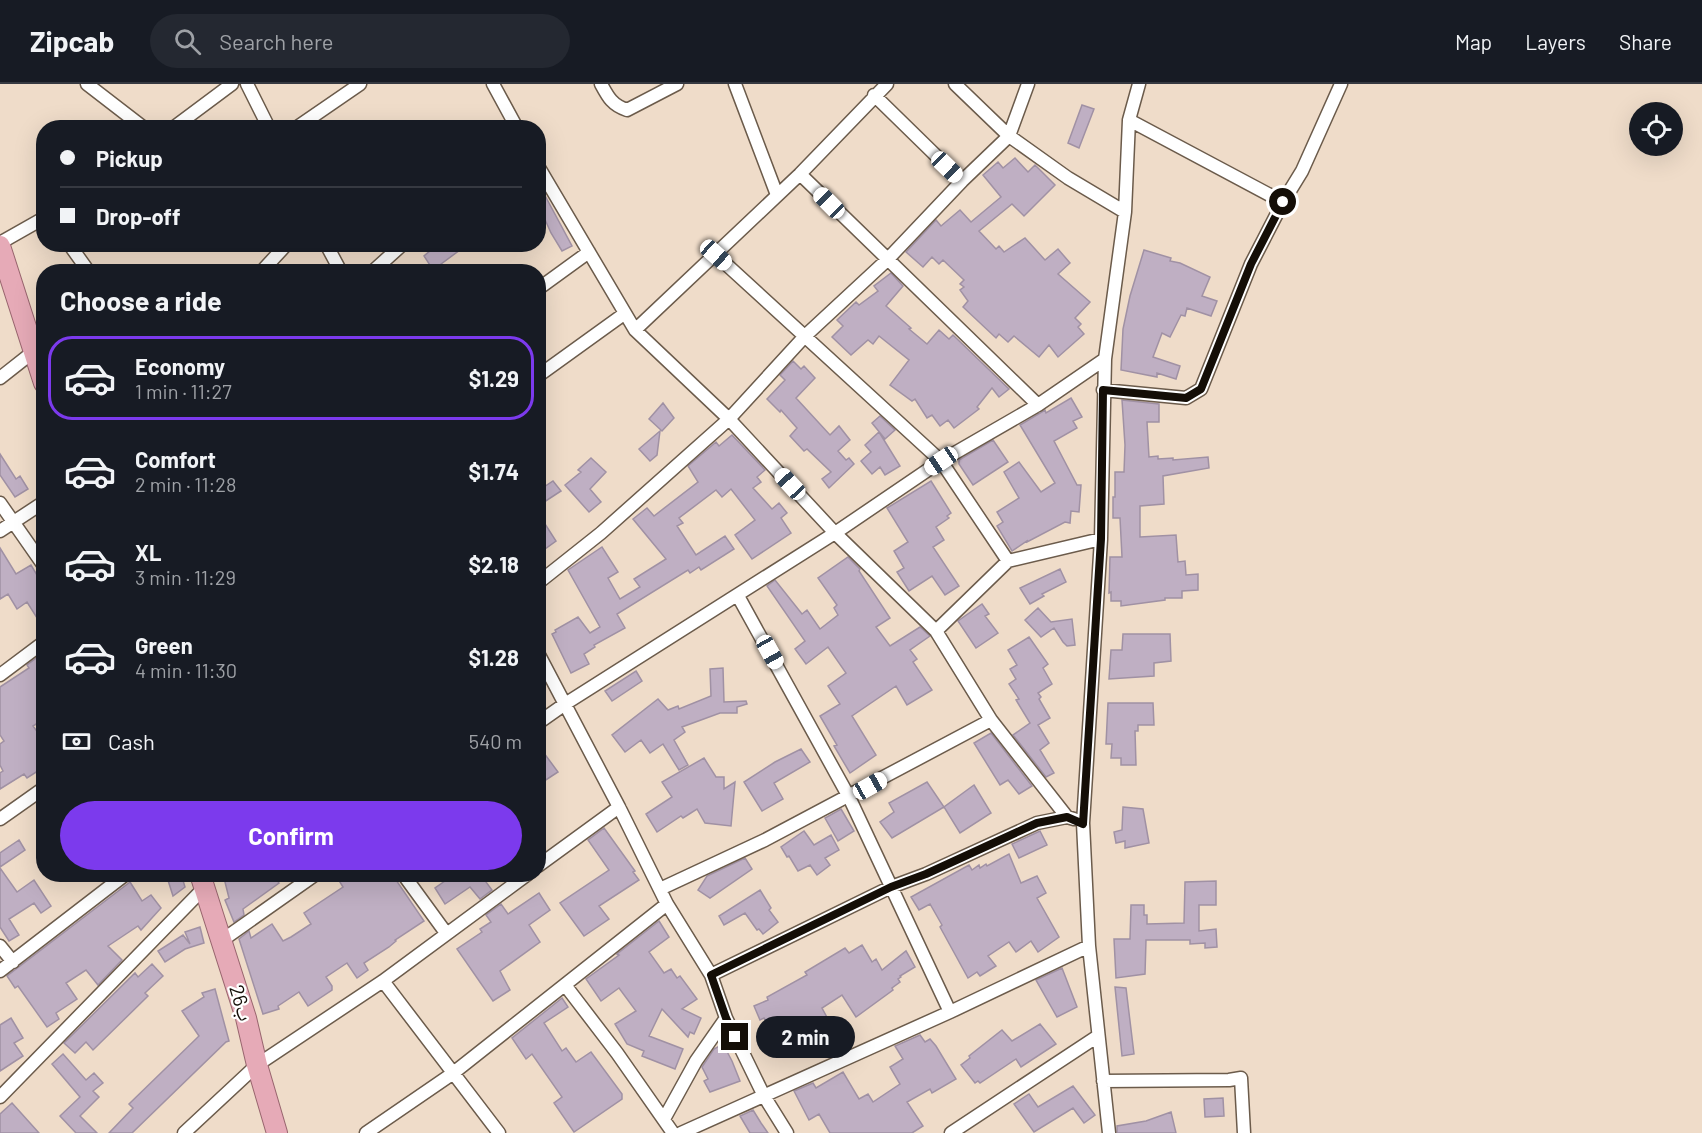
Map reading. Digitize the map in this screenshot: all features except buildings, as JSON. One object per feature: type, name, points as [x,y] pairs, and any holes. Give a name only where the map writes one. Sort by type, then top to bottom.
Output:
[{"type":"highway","points":[[1,252],[36,357]]},
{"type":"highway","name":"26ب","points":[[202,882],[246,1018],[256,1065],[277,1133]]},
{"type":"street","points":[[87,84],[134,120]]},
{"type":"street","points":[[185,120],[232,84]]},
{"type":"street","points":[[247,84],[265,120]]},
{"type":"street","points":[[308,120],[360,84]]},
{"type":"street","points":[[493,84],[513,120]]},
{"type":"street","points":[[601,84],[609,99],[617,106],[627,110],[677,84]]},
{"type":"street","points":[[735,84],[777,195]]},
{"type":"street","points":[[635,330],[800,174],[887,84]]},
{"type":"street","points":[[955,84],[1009,136],[1068,178],[1125,212]]},
{"type":"street","points":[[546,577],[602,533],[729,419],[805,336],[887,260],[962,181],[1009,136],[1028,84]]},
{"type":"street","points":[[1109,1133],[1089,946],[1083,824],[1101,539],[1105,359],[1125,212],[1130,120],[1139,84]]},
{"type":"street","points":[[1103,390],[1186,398],[1201,389],[1251,264],[1302,171],[1341,84]]},
{"type":"street","points":[[874,95],[962,181]]},
{"type":"street","points":[[1130,120],[1283,202]]},
{"type":"street","points":[[800,174],[1038,405]]},
{"type":"street","points":[[546,179],[635,330],[729,419],[836,534],[936,631],[991,720],[1067,817],[1083,824]]},
{"type":"street","points":[[1,252],[36,224]]},
{"type":"street","points":[[269,264],[280,252]]},
{"type":"street","points":[[381,264],[394,252]]},
{"type":"street","points":[[546,283],[589,252]]},
{"type":"street","points":[[716,255],[941,461],[1008,561]]},
{"type":"street","points":[[546,370],[624,314]]},
{"type":"street","points":[[546,717],[836,534],[941,461],[1038,405],[1105,359]]},
{"type":"street","points":[[0,378],[36,370]]},
{"type":"street","points":[[0,503],[36,554]]},
{"type":"street","points":[[0,531],[36,507]]},
{"type":"street","points":[[936,631],[1008,561],[1101,539]]},
{"type":"street","points":[[738,596],[849,797],[950,1012]]},
{"type":"street","points":[[0,675],[36,648]]},
{"type":"street","points":[[546,668],[620,807],[667,904],[711,975],[726,1018],[764,1096],[787,1133]]},
{"type":"street","points":[[660,889],[765,840],[991,720]]},
{"type":"street","points":[[0,819],[36,794]]},
{"type":"street","points":[[546,860],[620,807]]},
{"type":"street","points":[[711,975],[891,887],[926,874],[1037,823],[1067,817]]},
{"type":"street","points":[[0,970],[116,882]]},
{"type":"street","points":[[0,1097],[201,882]]},
{"type":"street","points":[[221,941],[305,882]]},
{"type":"street","points":[[408,882],[446,933]]},
{"type":"street","points":[[184,1133],[256,1065],[383,981],[517,882]]},
{"type":"street","points":[[366,1133],[452,1074],[667,904]]},
{"type":"street","points":[[0,946],[13,962]]},
{"type":"street","points":[[681,1133],[950,1012],[1089,946]]},
{"type":"street","points":[[383,981],[499,1133]]},
{"type":"street","points":[[565,985],[673,1133]]},
{"type":"street","points":[[664,1119],[696,1061],[726,1018]]},
{"type":"street","points":[[951,1133],[1098,1036]]},
{"type":"street","points":[[1103,1081],[1241,1078],[1244,1133]]},
{"type":"route","points":[[735,1037],[711,975],[891,887],[926,874],[1037,823],[1067,817],[1083,824],[1101,539],[1103,390],[1186,398],[1201,389],[1251,264],[1283,202]]}]
